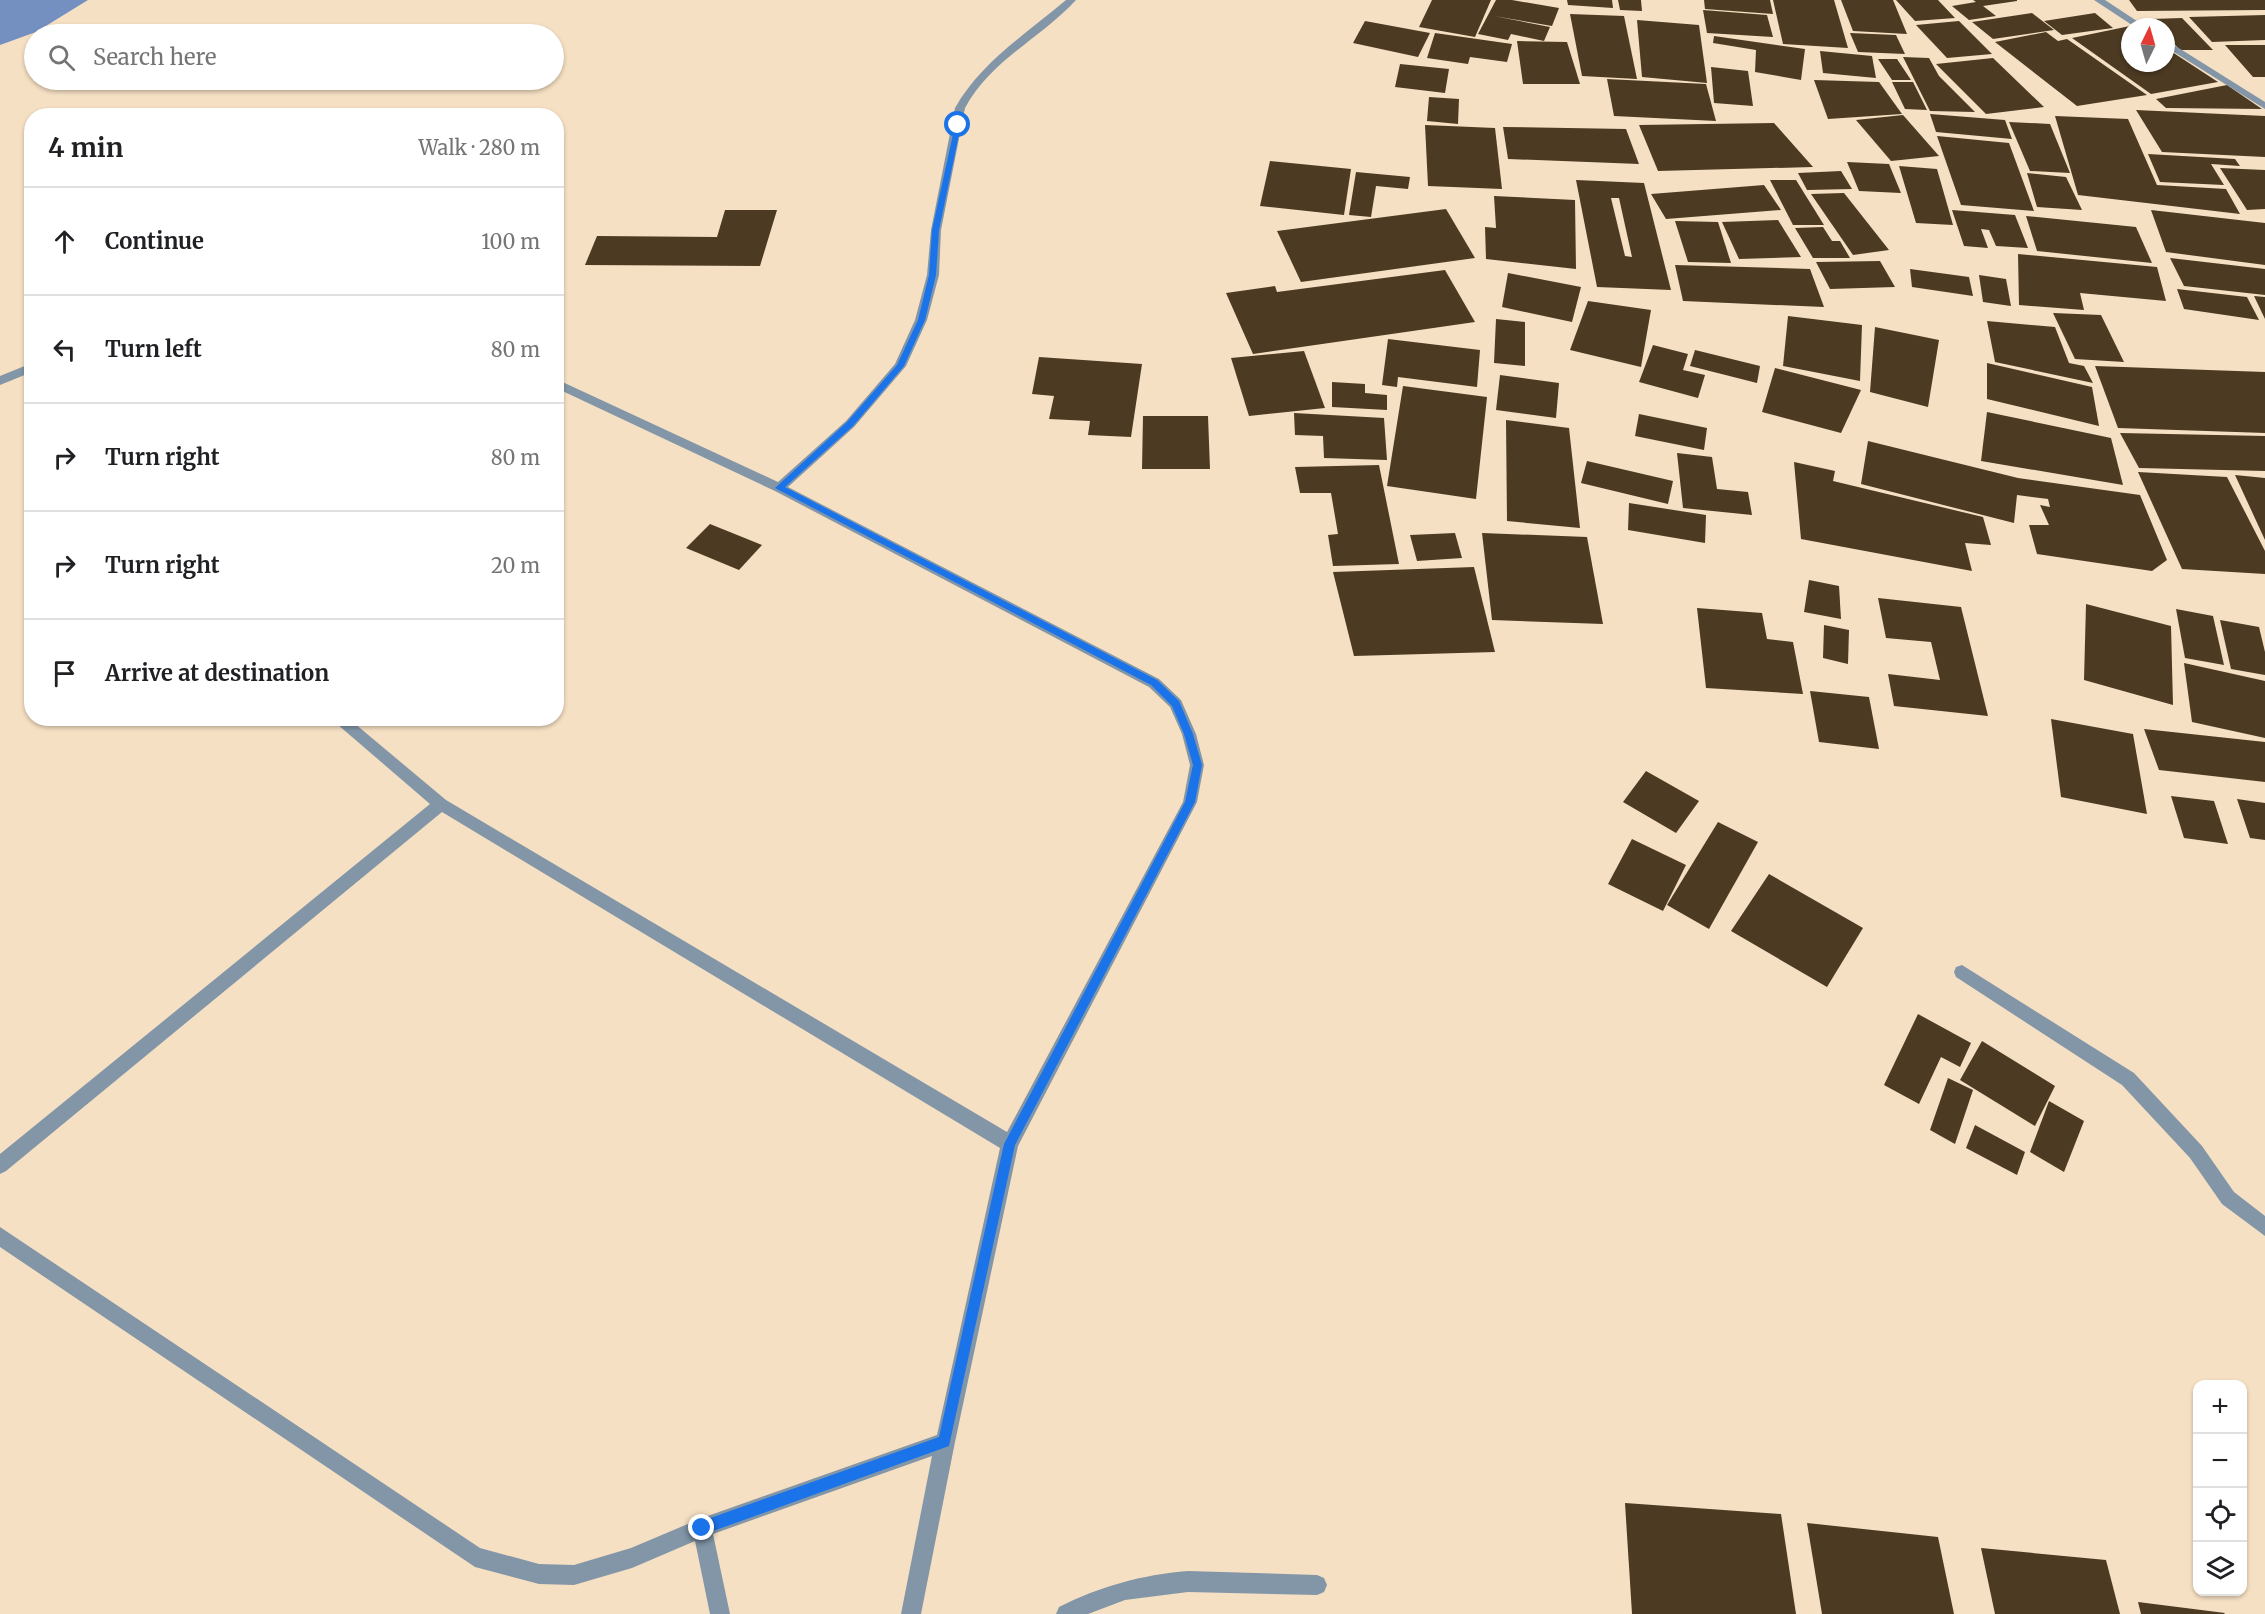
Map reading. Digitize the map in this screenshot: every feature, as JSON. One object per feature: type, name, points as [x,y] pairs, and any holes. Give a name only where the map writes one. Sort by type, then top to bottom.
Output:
[{"type":"street","points":[[779,488],[850,424],[900,366],[921,320],[933,275],[936,230],[960,108],[966,93],[980,77],[1071,0]]},
{"type":"street","points":[[2099,0],[2127,18]]},
{"type":"street","points":[[2175,49],[2265,106]]},
{"type":"street","points":[[0,381],[24,370]]},
{"type":"street","points":[[564,385],[779,488],[1154,683],[1176,704],[1189,734],[1197,765],[1190,802],[1010,1144],[945,1442],[911,1614]]},
{"type":"street","points":[[347,726],[441,804],[1010,1144]]},
{"type":"street","points":[[0,1165],[441,804]]},
{"type":"street","points":[[1962,972],[2128,1078],[2196,1152],[2228,1198],[2265,1227]]},
{"type":"street","points":[[0,1236],[475,1557],[539,1574],[574,1575],[632,1558],[702,1528],[945,1442]]},
{"type":"street","points":[[702,1528],[720,1614]]},
{"type":"street","points":[[1066,1614],[1133,1586],[1197,1580],[1317,1585]]},
{"type":"water","points":[[0,0],[88,0],[49,24],[24,24],[24,36],[0,45]]},
{"type":"building","points":[[1432,0],[1491,0],[1475,37],[1419,27]]},
{"type":"building","points":[[1496,0],[1512,0],[1559,8],[1552,26],[1494,16],[1550,27],[1544,41],[1511,34],[1508,40],[1478,34]]},
{"type":"building","points":[[1567,0],[1612,0],[1613,8],[1568,5]]},
{"type":"building","points":[[1618,0],[1641,0],[1642,11],[1620,10]]},
{"type":"building","points":[[1704,0],[1770,0],[1773,14],[1705,9]]},
{"type":"building","points":[[1773,0],[1834,0],[1848,48],[1783,44]]},
{"type":"building","points":[[1841,0],[1893,0],[1907,34],[1853,31]]},
{"type":"building","points":[[1896,0],[1938,0],[1955,18],[1915,21]]},
{"type":"building","points":[[1973,0],[2017,1],[1983,6],[1996,16],[1969,20],[1952,6],[1976,2]]},
{"type":"building","points":[[2129,0],[2265,0],[2265,10],[2137,11]]},
{"type":"building","points":[[1703,10],[1767,15],[1773,37],[1707,33]]},
{"type":"building","points":[[2032,13],[2054,30],[1993,39],[1972,22]]},
{"type":"building","points":[[2095,13],[2113,28],[2062,35],[2044,21]]},
{"type":"building","points":[[1570,14],[1624,16],[1637,79],[1582,76]]},
{"type":"building","points":[[2265,15],[2265,40],[2212,42],[2189,17]]},
{"type":"building","points":[[2175,18],[2182,18],[2213,50],[2180,50],[2175,45]]},
{"type":"building","points":[[1637,20],[1699,25],[1707,83],[1642,77]]},
{"type":"building","points":[[1365,21],[1430,33],[1418,57],[1353,43]]},
{"type":"building","points":[[1959,21],[1992,54],[1947,58],[1916,25]]},
{"type":"building","points":[[2121,28],[2121,72],[2175,72],[2175,54],[2218,82],[2151,94],[2072,38]]},
{"type":"building","points":[[2046,32],[2058,41],[2067,39],[2147,95],[2077,106],[1995,42]]},
{"type":"building","points":[[1435,33],[1512,44],[1507,62],[1470,57],[1468,64],[1427,58]]},
{"type":"building","points":[[1850,33],[1896,35],[1905,54],[1858,52]]},
{"type":"building","points":[[1714,36],[1805,49],[1801,80],[1755,72],[1756,50],[1713,43]]},
{"type":"building","points":[[1517,41],[1567,42],[1580,84],[1523,84]]},
{"type":"building","points":[[2225,45],[2265,45],[2265,77],[2253,77]]},
{"type":"building","points":[[1820,51],[1872,56],[1876,78],[1823,73]]},
{"type":"building","points":[[1903,57],[1929,58],[1939,76],[1975,112],[1930,111]]},
{"type":"building","points":[[1993,58],[2044,107],[1986,114],[1936,64]]},
{"type":"building","points":[[1878,59],[1897,59],[1911,80],[1892,80]]},
{"type":"building","points":[[1400,64],[1449,69],[1445,93],[1395,87]]},
{"type":"building","points":[[1711,67],[1748,71],[1753,106],[1714,103]]},
{"type":"building","points":[[1607,79],[1706,84],[1716,121],[1614,116]]},
{"type":"building","points":[[1814,80],[1879,82],[1902,114],[1828,119]]},
{"type":"building","points":[[1892,82],[1913,82],[1927,110],[1905,109]]},
{"type":"building","points":[[2227,85],[2262,109],[2166,108],[2156,99]]},
{"type":"building","points":[[1429,97],[1459,99],[1458,124],[1427,121]]},
{"type":"building","points":[[2136,110],[2265,116],[2265,157],[2162,152]]},
{"type":"building","points":[[1930,114],[2005,120],[2012,139],[1936,132]]},
{"type":"building","points":[[1903,115],[1939,156],[1891,161],[1856,120]]},
{"type":"building","points":[[2055,116],[2128,119],[2157,185],[2226,189],[2240,214],[2078,195]]},
{"type":"building","points":[[2009,122],[2050,124],[2070,173],[2030,171]]},
{"type":"building","points":[[1774,123],[1813,167],[1658,171],[1639,125]]},
{"type":"building","points":[[1425,125],[1495,128],[1502,189],[1428,186]]},
{"type":"building","points":[[1503,127],[1626,129],[1639,164],[1508,159]]},
{"type":"building","points":[[1937,136],[2009,143],[2034,211],[1961,205]]},
{"type":"building","points":[[2148,154],[2235,159],[2240,166],[2211,164],[2224,185],[2160,182]]},
{"type":"building","points":[[1270,161],[1351,169],[1344,215],[1260,206]]},
{"type":"building","points":[[1847,162],[1889,164],[1901,193],[1859,191]]},
{"type":"building","points":[[1899,166],[1937,169],[1953,225],[1916,223]]},
{"type":"building","points":[[2220,168],[2265,170],[2265,209],[2247,210]]},
{"type":"building","points":[[1841,171],[1852,189],[1807,190],[1798,173]]},
{"type":"building","points":[[1356,172],[1410,177],[1408,189],[1376,186],[1371,217],[1349,215]]},
{"type":"building","points":[[2027,173],[2066,177],[2082,210],[2037,207]]},
{"type":"building","points":[[1576,180],[1644,183],[1671,290],[1597,287]],"holes":[[[1611,198],[1619,198],[1632,257],[1625,256]]]},
{"type":"building","points":[[1770,180],[1796,180],[1824,225],[1793,225]]},
{"type":"building","points":[[1764,185],[1781,210],[1666,219],[1651,194]]},
{"type":"building","points":[[1844,193],[1889,250],[1853,255],[1811,194]]},
{"type":"building","points":[[1494,196],[1575,200],[1576,269],[1486,259],[1485,227],[1496,228]]},
{"type":"building","points":[[1446,209],[1475,258],[1301,282],[1277,231]]},
{"type":"building","points":[[725,210],[777,210],[760,266],[585,265],[597,236],[717,237]]},
{"type":"building","points":[[1952,210],[2015,215],[2028,248],[1996,246],[1989,230],[1981,229],[1988,248],[1964,246]]},
{"type":"building","points":[[2151,210],[2265,223],[2265,265],[2166,252]]},
{"type":"building","points":[[2026,216],[2136,227],[2152,263],[2037,251]]},
{"type":"building","points":[[1778,220],[1801,257],[1739,259],[1722,222]]},
{"type":"building","points":[[1675,221],[1718,222],[1731,263],[1688,262]]},
{"type":"building","points":[[1823,227],[1832,241],[1840,241],[1850,258],[1813,258],[1795,228]]},
{"type":"building","points":[[2018,254],[2157,267],[2166,301],[2080,293],[2084,310],[2019,305]]},
{"type":"building","points":[[2170,258],[2265,269],[2265,295],[2184,286]]},
{"type":"building","points":[[1880,261],[1895,287],[1830,289],[1816,262]]},
{"type":"building","points":[[1675,265],[1810,269],[1824,307],[1683,301]]},
{"type":"building","points":[[1910,269],[1969,277],[1973,296],[1912,287]]},
{"type":"building","points":[[1445,270],[1475,322],[1253,354],[1226,293],[1275,286],[1277,292]]},
{"type":"building","points":[[1508,273],[1581,287],[1572,322],[1502,307]]},
{"type":"building","points":[[1979,275],[2006,279],[2011,306],[1983,302]]},
{"type":"building","points":[[2177,289],[2247,297],[2259,320],[2184,309]]},
{"type":"building","points":[[2254,296],[2265,297],[2265,319]]},
{"type":"building","points":[[1588,301],[1651,310],[1641,367],[1570,350]]},
{"type":"building","points":[[2053,313],[2101,315],[2124,362],[2075,359]]},
{"type":"building","points":[[1788,316],[1862,325],[1860,381],[1783,366]]},
{"type":"building","points":[[1496,319],[1525,322],[1525,366],[1494,363]]},
{"type":"building","points":[[1987,321],[2055,327],[2069,363],[2084,366],[2093,383],[1995,362]]},
{"type":"building","points":[[1875,327],[1939,340],[1928,407],[1870,392]]},
{"type":"building","points":[[1388,339],[1480,350],[1477,387],[1398,377],[1397,387],[1382,385]]},
{"type":"building","points":[[1653,345],[1688,354],[1683,370],[1705,375],[1698,398],[1639,382]]},
{"type":"building","points":[[1695,350],[1760,366],[1757,383],[1690,366]]},
{"type":"building","points":[[1304,351],[1325,408],[1249,416],[1231,358]]},
{"type":"building","points":[[1039,357],[1142,364],[1131,437],[1088,435],[1090,421],[1049,419],[1054,396],[1032,394]]},
{"type":"building","points":[[1987,363],[2092,387],[2099,426],[1987,399]]},
{"type":"building","points":[[2095,366],[2265,372],[2265,433],[2118,428]]},
{"type":"building","points":[[1775,368],[1861,390],[1841,433],[1762,412]]},
{"type":"building","points":[[1500,375],[1559,383],[1556,418],[1496,410]]},
{"type":"building","points":[[1332,382],[1365,384],[1365,393],[1387,395],[1387,410],[1332,407]]},
{"type":"building","points":[[1403,386],[1487,397],[1476,499],[1387,486]]},
{"type":"building","points":[[1987,412],[2111,438],[2123,485],[1981,461]]},
{"type":"building","points":[[1294,413],[1384,418],[1387,460],[1324,458],[1323,436],[1295,435]]},
{"type":"building","points":[[1639,414],[1707,428],[1704,450],[1635,436]]},
{"type":"building","points":[[1143,416],[1208,416],[1210,469],[1142,469]]},
{"type":"building","points":[[1506,420],[1569,428],[1580,528],[1507,521]]},
{"type":"building","points":[[2120,433],[2265,436],[2265,471],[2139,468]]},
{"type":"building","points":[[1868,441],[2018,478],[2140,495],[2167,560],[2152,571],[2037,554],[2029,525],[2049,525],[2040,505],[2050,507],[2048,499],[2017,495],[2014,523],[1861,484]]},
{"type":"building","points":[[1677,453],[1712,457],[1717,489],[1748,492],[1752,515],[1683,508]]},
{"type":"building","points":[[1587,461],[1673,481],[1668,504],[1581,483]]},
{"type":"building","points":[[1794,462],[1835,471],[1833,481],[1983,517],[1991,545],[1965,543],[1972,571],[1801,539]]},
{"type":"building","points":[[1379,465],[1399,564],[1333,566],[1328,535],[1338,534],[1331,493],[1300,493],[1295,467]]},
{"type":"building","points":[[2138,472],[2227,477],[2265,551],[2265,574],[2182,569]]},
{"type":"building","points":[[2235,475],[2265,478],[2265,540]]},
{"type":"building","points":[[1629,503],[1706,515],[1705,543],[1628,530]]},
{"type":"building","points":[[710,524],[762,545],[739,570],[686,548]]},
{"type":"building","points":[[1455,533],[1462,558],[1417,561],[1410,535]]},
{"type":"building","points":[[1482,533],[1587,537],[1603,624],[1492,620]]},
{"type":"building","points":[[1474,567],[1495,652],[1354,656],[1333,572]]},
{"type":"building","points":[[1809,580],[1839,586],[1841,619],[1804,612]]},
{"type":"building","points":[[1878,598],[1961,607],[1988,716],[1894,706],[1888,674],[1940,680],[1931,642],[1886,638]]},
{"type":"building","points":[[2086,604],[2171,626],[2173,705],[2084,680]]},
{"type":"building","points":[[1697,608],[1762,613],[1767,639],[1793,642],[1803,694],[1706,688]]},
{"type":"building","points":[[2176,609],[2213,616],[2224,665],[2185,658]]},
{"type":"building","points":[[2220,620],[2259,627],[2265,652],[2265,675],[2231,669]]},
{"type":"building","points":[[1824,625],[1849,630],[1848,664],[1823,658]]},
{"type":"building","points":[[2184,663],[2265,681],[2265,738],[2192,722]]},
{"type":"building","points":[[1810,691],[1869,697],[1879,749],[1819,742]]},
{"type":"building","points":[[2051,719],[2133,734],[2147,814],[2061,797]]},
{"type":"building","points":[[2144,729],[2265,742],[2265,782],[2159,770]]},
{"type":"building","points":[[1646,771],[1699,801],[1676,833],[1623,802]]},
{"type":"building","points":[[2171,796],[2214,801],[2228,844],[2184,838]]},
{"type":"building","points":[[2237,799],[2265,803],[2265,840],[2250,838]]},
{"type":"building","points":[[1718,822],[1758,842],[1709,929],[1667,905]]},
{"type":"building","points":[[1632,839],[1686,865],[1663,911],[1608,884]]},
{"type":"building","points":[[1769,874],[1863,928],[1827,987],[1731,931]]},
{"type":"building","points":[[1918,1014],[1971,1043],[1960,1067],[1941,1057],[1919,1104],[1884,1085]]},
{"type":"building","points":[[1982,1041],[2055,1086],[2035,1126],[1960,1080]]},
{"type":"building","points":[[1948,1078],[1973,1090],[1955,1144],[1930,1130]]},
{"type":"building","points":[[2049,1101],[2084,1121],[2064,1172],[2030,1152]]},
{"type":"building","points":[[1975,1125],[2025,1152],[2017,1175],[1966,1148]]},
{"type":"building","points":[[1625,1503],[1781,1514],[1796,1614],[1632,1614]]},
{"type":"building","points":[[1807,1523],[1938,1537],[1954,1614],[1822,1614]]},
{"type":"building","points":[[1981,1548],[2106,1560],[2120,1614],[1995,1614]]},
{"type":"building","points":[[2138,1602],[2225,1613],[2141,1614]]},
{"type":"route","points":[[702,1528],[945,1442],[1010,1144],[1190,802],[1197,765],[1189,734],[1176,704],[1154,683],[779,488],[850,424],[900,366],[921,320],[933,275],[936,230],[958,125]]}]
